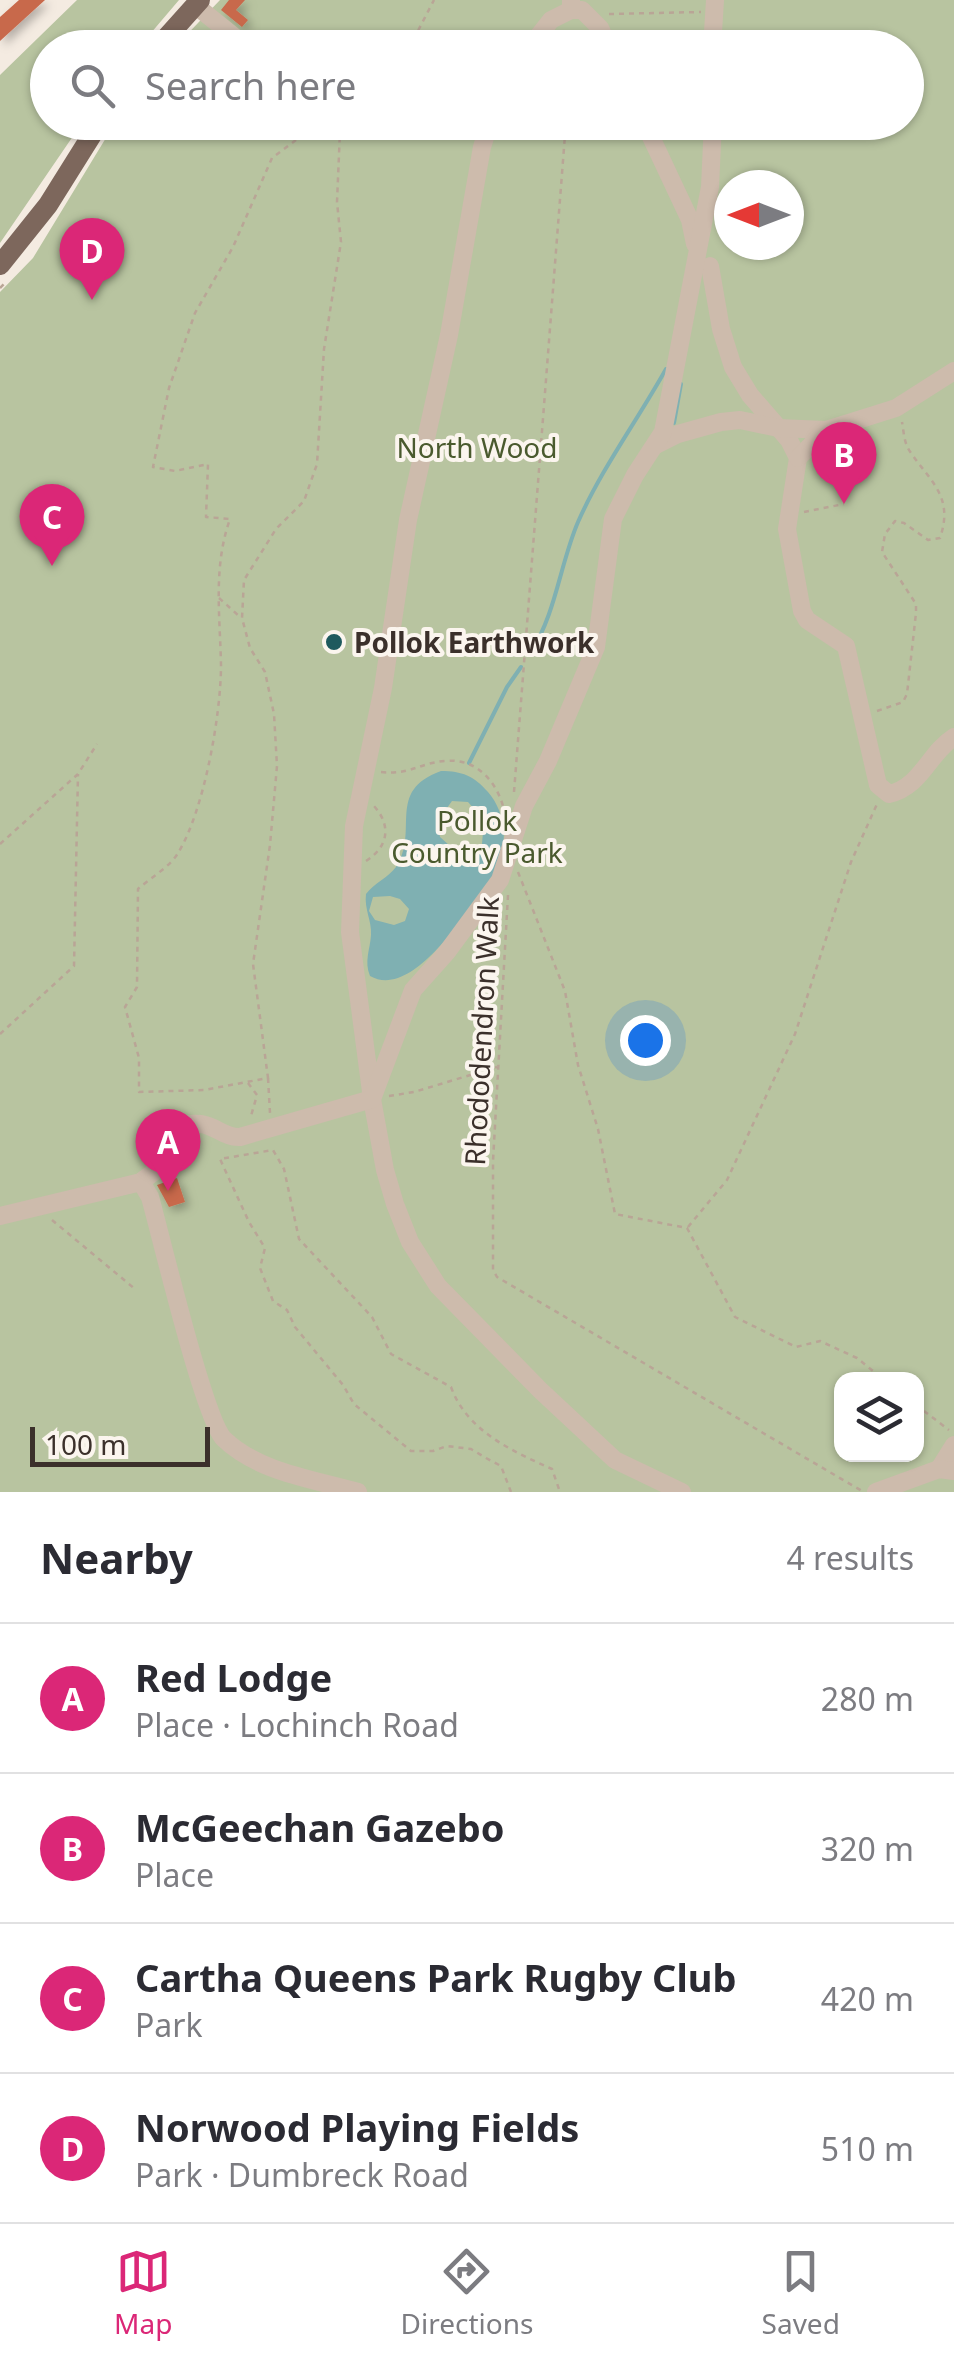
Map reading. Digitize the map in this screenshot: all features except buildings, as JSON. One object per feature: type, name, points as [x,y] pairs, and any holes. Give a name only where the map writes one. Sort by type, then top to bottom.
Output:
[{"type":"main road","points":[[173,30],[198,2]]},
{"type":"main road","points":[[0,265],[48,205],[89,140]]},
{"type":"street","points":[[198,2],[228,30]]},
{"type":"street","points":[[543,30],[551,20],[574,7],[601,30]]},
{"type":"street","points":[[484,140],[449,335],[408,520],[383,688],[350,862],[350,932],[372,1099],[395,1204],[410,1242],[438,1286],[474,1326],[615,1460],[682,1492]]},
{"type":"street","points":[[652,140],[690,220],[728,355],[750,395],[789,440],[798,458]]},
{"type":"street","points":[[372,1099],[413,990],[500,880],[524,806],[548,762],[596,647],[612,519],[634,475],[663,432],[703,262],[713,140]]},
{"type":"street","points":[[656,445],[678,434],[740,420],[778,428],[826,430],[896,408],[954,371]]},
{"type":"street","points":[[826,430],[798,458],[788,514],[789,554],[802,611],[808,620],[846,646],[878,784],[883,791],[896,793],[912,784],[934,755],[954,738]]},
{"type":"street","points":[[0,1216],[140,1182],[161,1166],[170,1137],[185,1126],[197,1123],[230,1137],[240,1136],[372,1099]]},
{"type":"street","points":[[140,1182],[150,1197],[206,1400],[221,1436],[256,1462],[358,1492]]},
{"type":"street","points":[[876,1492],[947,1470],[954,1445]]},
{"type":"path","points":[[418,30],[434,0]]},
{"type":"path","points":[[574,7],[628,16],[714,6]]},
{"type":"path","points":[[296,140],[272,158],[233,247],[195,313],[168,388],[153,467],[176,470],[208,464],[206,518],[230,519],[220,546],[221,669],[212,745],[195,816],[177,856],[138,889],[138,987],[125,1007],[139,1058],[138,1092],[204,1090],[268,1078],[253,964],[277,766],[274,714],[265,672],[250,648],[242,618],[244,580],[276,529],[304,501],[318,464],[324,349],[341,242],[337,202],[340,140]]},
{"type":"path","points":[[514,802],[565,140]]},
{"type":"path","points":[[865,721],[876,711],[903,702],[908,694],[916,604],[882,552],[885,534],[895,521],[928,540],[940,538],[948,523],[946,496],[911,453],[896,408]]},
{"type":"path","points":[[788,514],[844,504]]},
{"type":"path","points":[[218,597],[242,618]]},
{"type":"path","points":[[0,844],[78,774],[97,744]]},
{"type":"path","points":[[365,770],[408,773],[443,760],[459,761],[483,772],[495,786],[505,816]]},
{"type":"path","points":[[1,1032],[74,966],[78,774]]},
{"type":"path","points":[[687,1228],[727,1180],[795,1034],[851,862],[883,791]]},
{"type":"path","points":[[350,862],[369,860],[381,850],[386,839],[383,816],[368,802],[359,802]]},
{"type":"path","points":[[511,852],[565,991],[578,1065],[598,1129],[615,1214],[687,1228]]},
{"type":"path","name":"Rhododendron Walk","points":[[509,888],[493,1161],[493,1270],[497,1277],[864,1492]]},
{"type":"path","points":[[372,1099],[414,1092],[498,1066]]},
{"type":"path","points":[[511,1492],[501,1466],[470,1449],[448,1446],[411,1450],[354,1404],[295,1326],[288,1310],[273,1301],[260,1268],[264,1248],[220,1159],[273,1150],[284,1169],[298,1238],[372,1317],[391,1354],[451,1387],[458,1406],[478,1428],[552,1469],[560,1492]]},
{"type":"path","points":[[35,1206],[134,1289]]},
{"type":"path","points":[[687,1228],[735,1316],[796,1347],[820,1340],[857,1358],[874,1372]]},
{"type":"path","points":[[924,1410],[954,1434]]},
{"type":"green space","points":[[77,0],[179,0],[153,30],[46,30]]},
{"type":"green space","name":"North Wood","points":[[220,0],[954,0],[954,1492],[0,1492],[0,292],[33,258],[105,140],[924,140],[924,30],[191,30]]},
{"type":"green space","points":[[30,46],[30,140],[70,140],[0,243],[0,75]]},
{"type":"water","points":[[441,771],[455,772],[473,778],[483,787],[502,820],[501,861],[490,886],[440,946],[413,970],[384,980],[370,976],[368,971],[371,930],[366,894],[396,867],[403,853],[408,801],[424,779]],"holes":[[[452,801],[468,802],[484,820],[482,844],[475,854],[459,854],[440,837],[437,822]],[[373,897],[400,899],[409,909],[405,921],[394,925],[375,920],[369,911]]]},
{"type":"waterway","points":[[531,652],[546,621],[587,502],[666,369]]},
{"type":"waterway","points":[[674,423],[681,384]]},
{"type":"waterway","points":[[469,763],[521,667]]},
{"type":"place","name":"Norwood Playing Fields","points":[[92,300]]},
{"type":"place","name":"McGeechan Gazebo","points":[[844,504]]},
{"type":"place","name":"Cartha Queens Park Rugby Club","points":[[52,566]]},
{"type":"place","name":"Pollok Earthwork","points":[[334,642]]},
{"type":"place","name":"Red Lodge","points":[[168,1191]]},
{"type":"park label","name":"Pollok Country Park","points":[[477,836]]}]
